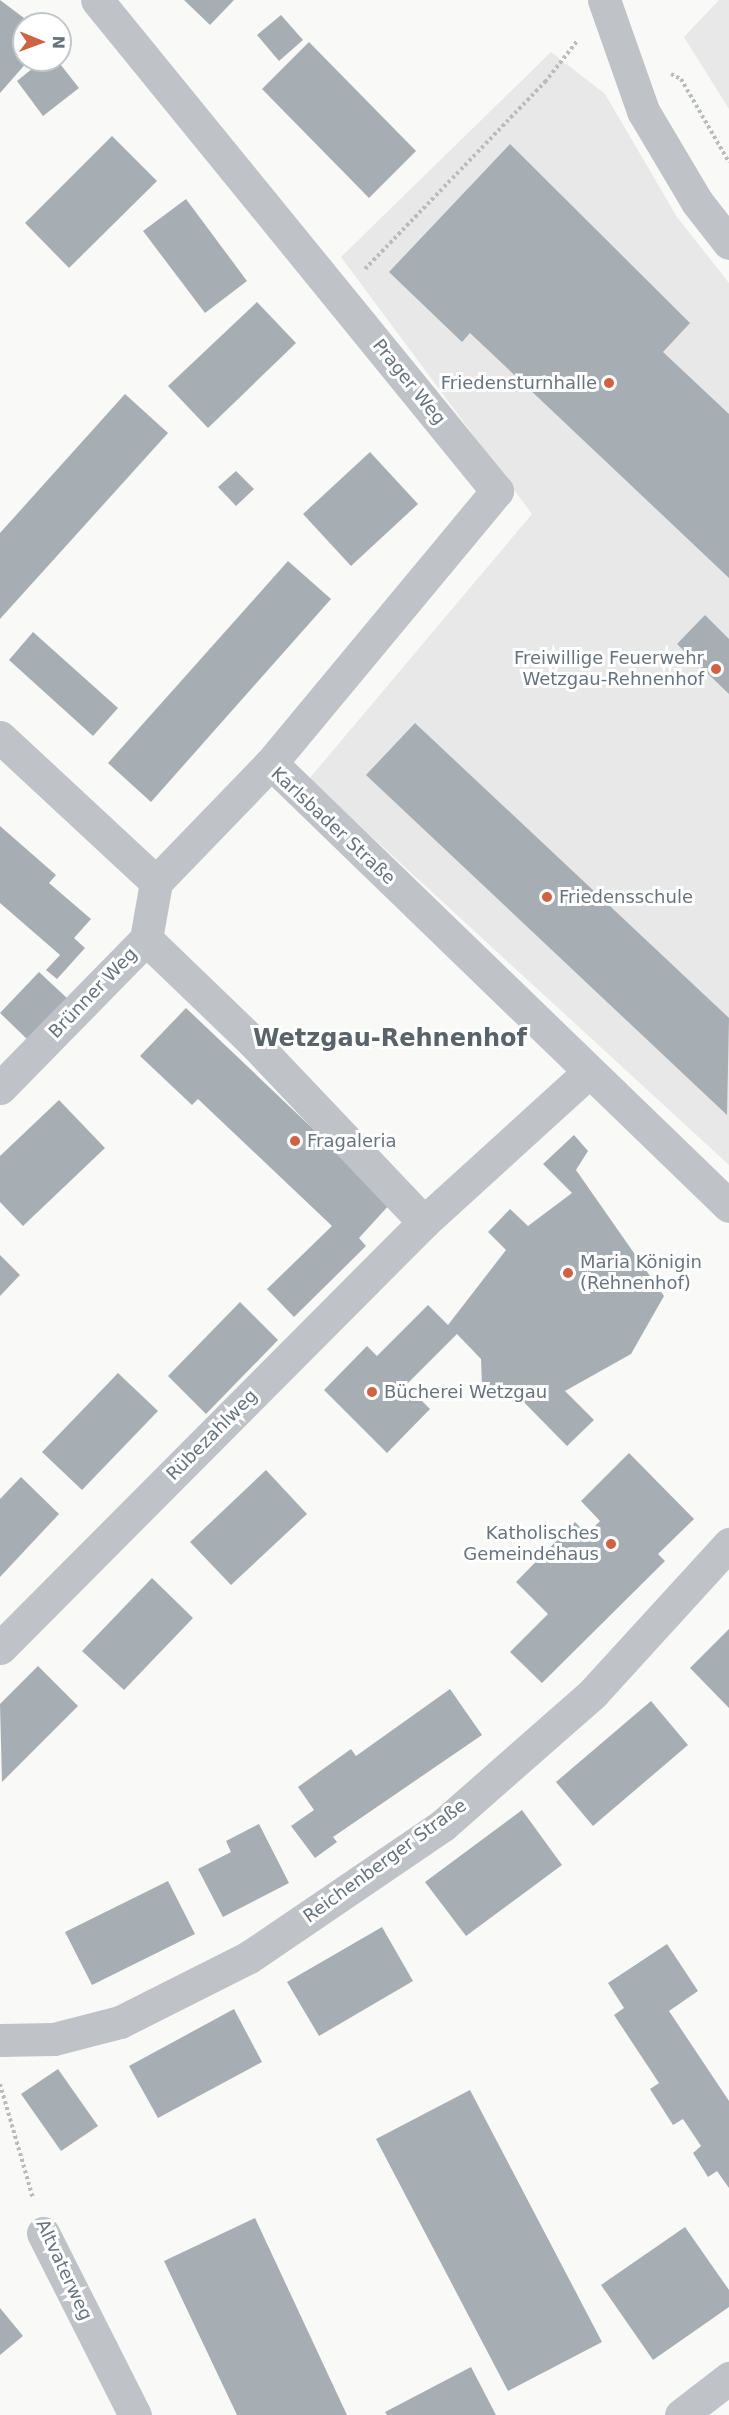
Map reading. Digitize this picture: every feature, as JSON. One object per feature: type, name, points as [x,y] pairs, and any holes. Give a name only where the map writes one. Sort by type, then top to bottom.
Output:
[{"type":"street","name":"Prager Weg","points":[[97,0],[496,491],[271,763]]},
{"type":"street","points":[[606,6],[643,111],[697,202],[729,243]]},
{"type":"street","points":[[0,737],[156,882]]},
{"type":"street","name":"Karlsbader Straße","points":[[156,882],[271,763],[729,1206]]},
{"type":"street","name":"Brünner Weg","points":[[0,1088],[146,939],[156,882]]},
{"type":"street","points":[[146,939],[253,1042],[424,1222],[589,1072]]},
{"type":"street","name":"Rübezahlweg","points":[[0,1648],[424,1222]]},
{"type":"street","name":"Reichenberger Straße","points":[[0,2040],[54,2039],[120,2022],[249,1957],[443,1825],[593,1693],[729,1544]]},
{"type":"street","name":"Altvaterweg","points":[[43,2233],[135,2415]]},
{"type":"street","points":[[681,2415],[729,2378]]},
{"type":"path","points":[[339,296],[606,6]]},
{"type":"path","name":"Altvaterweg","points":[[0,2084],[43,2233]]},
{"type":"shaded area","points":[[719,0],[729,0],[729,109],[684,37]]},
{"type":"shaded area","points":[[551,52],[605,94],[677,217],[729,283],[729,1165],[309,779],[532,514],[341,257]]},
{"type":"building","points":[[0,0],[16,12],[12,12],[12,72],[18,72],[0,93]]},
{"type":"building","points":[[184,0],[234,0],[210,25]]},
{"type":"building","points":[[281,15],[303,40],[279,61],[257,35]]},
{"type":"building","points":[[309,42],[416,151],[369,198],[262,89]]},
{"type":"building","points":[[28,72],[66,72],[79,88],[43,116],[17,81]]},
{"type":"building","points":[[112,136],[157,181],[69,268],[25,223]]},
{"type":"building","name":"Friedensturnhalle","points":[[510,144],[690,323],[663,352],[729,414],[729,578],[470,333],[462,342],[389,272]]},
{"type":"building","points":[[186,199],[247,281],[205,313],[143,231]]},
{"type":"building","points":[[257,302],[296,343],[208,428],[168,386]]},
{"type":"building","points":[[125,394],[168,433],[0,619],[0,533]]},
{"type":"building","points":[[370,452],[418,504],[351,566],[303,514]]},
{"type":"building","points":[[236,471],[254,489],[236,506],[218,487]]},
{"type":"building","points":[[288,561],[331,599],[151,802],[108,763]]},
{"type":"building","name":"Freiwillige Feuerwehr Wetzgau-Rehnenhof","points":[[705,615],[729,639],[729,694],[677,644]]},
{"type":"building","points":[[33,632],[118,708],[93,736],[9,660]]},
{"type":"building","name":"Friedensschule","points":[[415,723],[729,1018],[727,1115],[366,775]]},
{"type":"building","points":[[0,826],[56,875],[49,883],[91,919],[74,938],[85,948],[57,979],[46,970],[60,955],[0,903]]},
{"type":"building","points":[[39,972],[68,999],[28,1040],[0,1013]]},
{"type":"building","points":[[186,1008],[391,1203],[359,1238],[366,1246],[294,1317],[267,1289],[332,1226],[198,1099],[192,1105],[140,1056]]},
{"type":"building","points":[[59,1100],[105,1148],[23,1226],[0,1202],[0,1156]]},
{"type":"building","name":"Maria Königin (Rehnenhof)","points":[[574,1135],[588,1151],[576,1170],[664,1296],[631,1354],[565,1391],[594,1420],[567,1446],[508,1386],[482,1387],[481,1359],[457,1334],[406,1385],[430,1409],[387,1453],[324,1390],[367,1346],[377,1356],[428,1305],[448,1325],[506,1250],[488,1232],[510,1209],[528,1226],[572,1193],[543,1164]]},
{"type":"building","points":[[0,1255],[20,1275],[0,1296]]},
{"type":"building","points":[[240,1302],[278,1340],[206,1414],[168,1376]]},
{"type":"building","points":[[118,1373],[158,1411],[82,1490],[42,1452]]},
{"type":"building","name":"Katholisches Gemeindehaus","points":[[629,1453],[694,1519],[658,1554],[665,1561],[542,1683],[510,1652],[548,1614],[516,1582],[575,1522],[587,1534],[600,1521],[581,1501]]},
{"type":"building","points":[[266,1470],[307,1514],[231,1585],[190,1542]]},
{"type":"building","points":[[21,1477],[59,1514],[0,1577],[0,1499]]},
{"type":"building","points":[[152,1578],[193,1618],[124,1690],[82,1651]]},
{"type":"building","points":[[729,1629],[729,1708],[690,1668]]},
{"type":"building","points":[[38,1666],[78,1706],[2,1782],[0,1704]]},
{"type":"building","points":[[450,1689],[482,1735],[333,1837],[337,1842],[315,1858],[291,1826],[314,1810],[298,1787],[351,1749],[356,1756]]},
{"type":"building","points":[[651,1701],[688,1745],[593,1826],[556,1782]]},
{"type":"building","points":[[522,1810],[562,1865],[466,1936],[425,1882]]},
{"type":"building","points":[[259,1824],[289,1883],[223,1917],[198,1869],[231,1852],[226,1841]]},
{"type":"building","points":[[168,1881],[195,1934],[92,1985],[65,1932]]},
{"type":"building","points":[[382,1927],[413,1981],[319,2036],[287,1982]]},
{"type":"building","points":[[667,1944],[698,1991],[669,2011],[729,2101],[729,2188],[717,2171],[708,2177],[693,2153],[701,2146],[683,2119],[673,2125],[650,2089],[659,2083],[614,2015],[624,2008],[608,1983]]},
{"type":"building","points":[[234,2009],[262,2062],[158,2118],[129,2066]]},
{"type":"building","points":[[58,2069],[98,2126],[61,2151],[21,2094]]},
{"type":"building","points":[[470,2090],[602,2342],[508,2391],[376,2139]]},
{"type":"building","points":[[255,2218],[347,2415],[237,2415],[164,2261]]},
{"type":"building","points":[[685,2227],[729,2290],[729,2307],[653,2360],[601,2285]]},
{"type":"building","points":[[0,2308],[23,2336],[0,2355]]},
{"type":"building","points":[[471,2367],[496,2415],[387,2415],[385,2412]]},
{"type":"place","name":"Friedensturnhalle","points":[[609,383]]},
{"type":"place","name":"Freiwillige Feuerwehr Wetzgau-Rehnenhof","points":[[716,669]]},
{"type":"place","name":"Friedensschule","points":[[547,897]]},
{"type":"place","name":"Fragaleria","points":[[295,1141]]},
{"type":"place","name":"Maria Königin (Rehnenhof)","points":[[568,1273]]},
{"type":"place","name":"Bücherei Wetzgau","points":[[372,1392]]},
{"type":"place","name":"Katholisches Gemeindehaus","points":[[611,1544]]},
{"type":"district","name":"Wetzgau-Rehnenhof","points":[[390,1039]]}]
